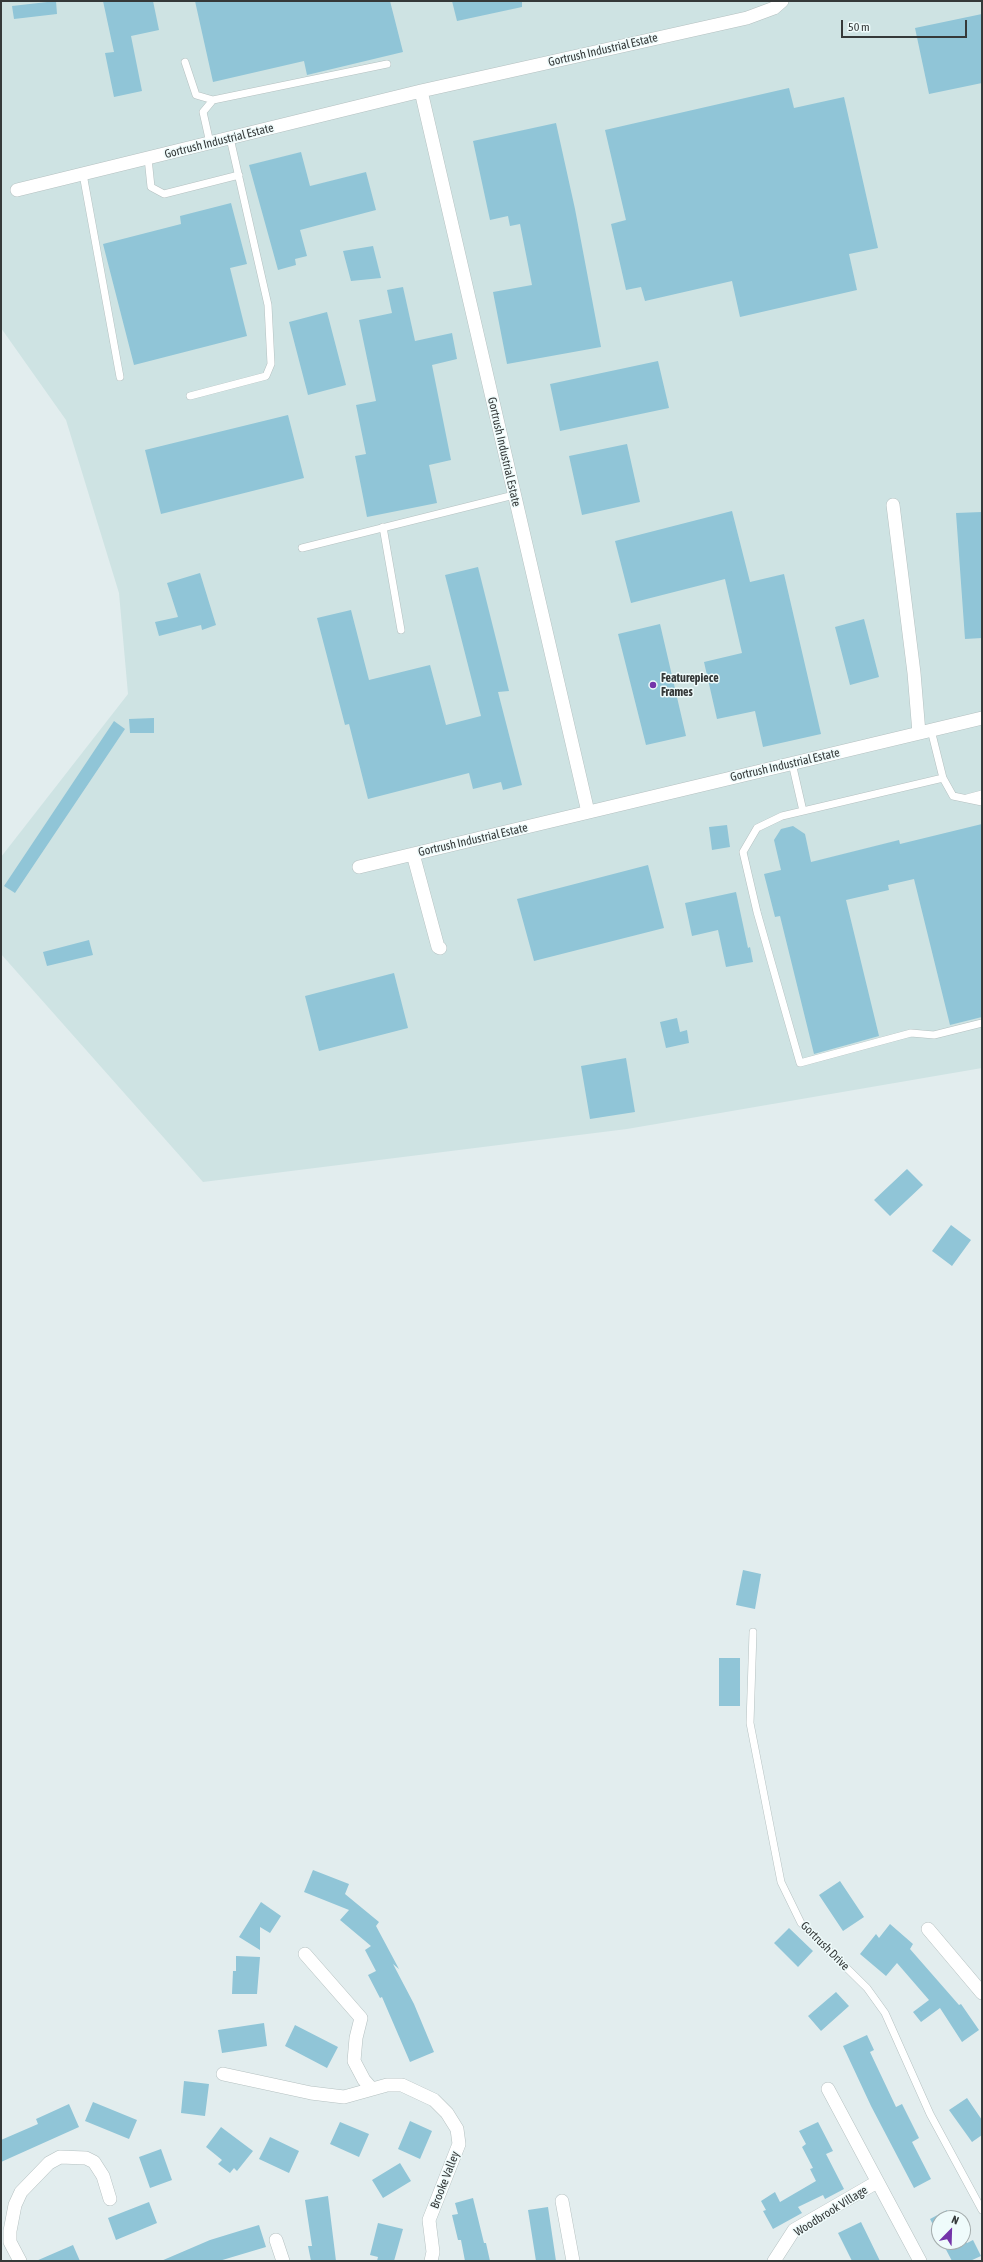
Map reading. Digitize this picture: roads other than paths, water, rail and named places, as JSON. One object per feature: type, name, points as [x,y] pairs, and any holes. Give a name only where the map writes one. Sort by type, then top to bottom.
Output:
[{"type":"street","name":"Gortrush Industrial Estate","points":[[17,190],[421,91],[747,18],[774,8],[782,1]]},
{"type":"street","name":"Gortrush Industrial Estate","points":[[421,91],[588,812]]},
{"type":"street","points":[[893,505],[914,673],[925,732]]},
{"type":"street","name":"Gortrush Industrial Estate","points":[[359,867],[982,718]]},
{"type":"street","points":[[413,854],[438,947],[440,948]]},
{"type":"street","points":[[928,1929],[982,1993]]},
{"type":"street","points":[[305,1954],[361,2018],[356,2038],[354,2061],[364,2080],[372,2089]]},
{"type":"street","name":"Brooke Valley","points":[[223,2074],[311,2093],[344,2097],[387,2085],[402,2085],[418,2091],[434,2100],[447,2113],[457,2129],[459,2144],[454,2160],[429,2220],[434,2252],[431,2261]]},
{"type":"street","name":"Woodbrook Village","points":[[828,2089],[920,2261]]},
{"type":"street","points":[[20,2261],[10,2242],[10,2231],[15,2205],[21,2192],[49,2162],[60,2158],[86,2158],[94,2162],[103,2176],[110,2199]]},
{"type":"street","name":"Woodbrook Village","points":[[774,2261],[794,2230],[877,2182]]},
{"type":"street","points":[[562,2201],[573,2261]]},
{"type":"street","points":[[276,2240],[283,2261]]},
{"type":"lane","points":[[186,62],[196,95],[213,100],[387,64]]},
{"type":"lane","points":[[210,143],[204,112],[213,100]]},
{"type":"lane","points":[[190,396],[266,376],[271,364],[268,305],[230,138]]},
{"type":"lane","points":[[148,158],[151,187],[164,194],[239,175]]},
{"type":"lane","points":[[83,174],[120,377]]},
{"type":"lane","points":[[302,548],[514,495]]},
{"type":"lane","points":[[383,527],[401,630]]},
{"type":"lane","points":[[925,732],[943,778],[953,796],[982,802]]},
{"type":"lane","points":[[792,763],[803,811]]},
{"type":"lane","points":[[943,778],[782,816],[757,828],[743,852],[757,912],[800,1063],[912,1033],[934,1035],[982,1023]]},
{"type":"lane","points":[[964,799],[982,794]]},
{"type":"lane","name":"Gortrush Drive","points":[[753,1632],[750,1723],[781,1882],[801,1923],[867,1988],[885,2013],[930,2114],[982,2210]]},
{"type":"place","name":"Featurepiece Frames","points":[[653,685]]}]
